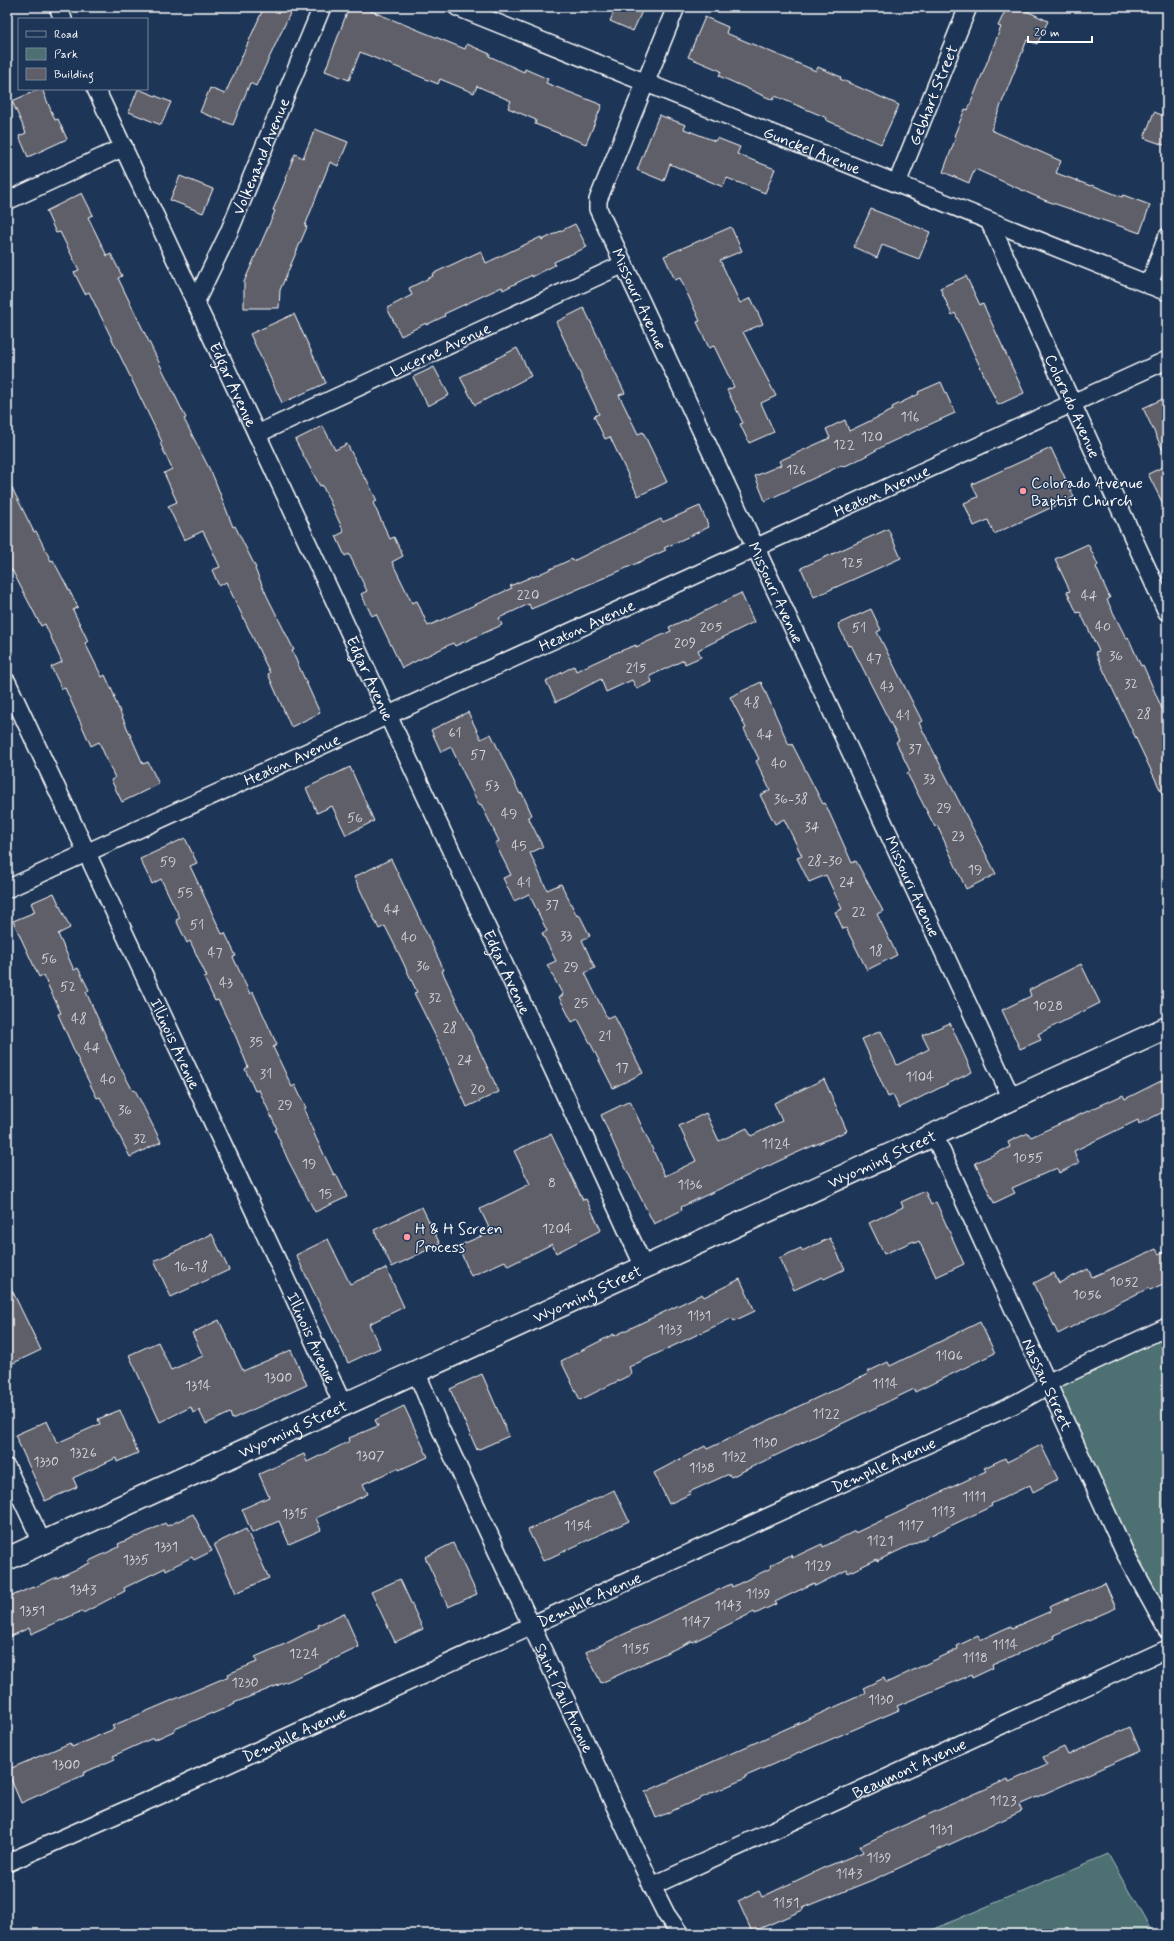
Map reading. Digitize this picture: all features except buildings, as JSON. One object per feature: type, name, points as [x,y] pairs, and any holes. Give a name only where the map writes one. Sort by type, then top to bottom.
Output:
[{"type":"street","points":[[58,7],[63,18]]},
{"type":"street","name":"Volkenand Avenue","points":[[195,303],[229,232],[322,7]]},
{"type":"street","name":"Gunckel Avenue","points":[[457,7],[1167,292]]},
{"type":"street","name":"Missouri Avenue","points":[[676,7],[598,200],[598,209],[1012,1099]]},
{"type":"street","name":"Gebhart Street","points":[[897,183],[968,7]]},
{"type":"street","name":"Edgar Avenue","points":[[96,90],[558,1078],[644,1268]]},
{"type":"street","points":[[7,201],[124,147]]},
{"type":"street","name":"Colorado Avenue","points":[[989,221],[1167,612]]},
{"type":"street","points":[[1148,285],[1167,237]]},
{"type":"street","name":"Lucerne Avenue","points":[[257,434],[624,264]]},
{"type":"street","name":"Heaton Avenue","points":[[7,889],[1167,360]]},
{"type":"street","name":"Illinois Avenue","points":[[7,682],[277,1260],[343,1405]]},
{"type":"street","name":"Wyoming Street","points":[[7,1559],[1167,1028]]},
{"type":"street","name":"Nassau Street","points":[[934,1135],[1125,1553],[1167,1630]]},
{"type":"street","name":"Demphle Avenue","points":[[7,1863],[167,1792],[1014,1405],[1038,1391],[1047,1383],[1167,1327]]},
{"type":"street","name":"Saint Paul Avenue","points":[[416,1371],[531,1626],[652,1886],[666,1914],[680,1934]]},
{"type":"street","points":[[7,1468],[42,1542]]},
{"type":"street","name":"Beaumont Avenue","points":[[652,1886],[1167,1649]]},
{"type":"green space","points":[[1167,1327],[1167,1630],[1047,1383]]},
{"type":"green space","points":[[1108,1854],[1153,1934],[923,1934]]},
{"type":"place","name":"Colorado Avenue Baptist Church","points":[[1023,491]]},
{"type":"place","name":"H & H Screen Process","points":[[407,1237]]}]
